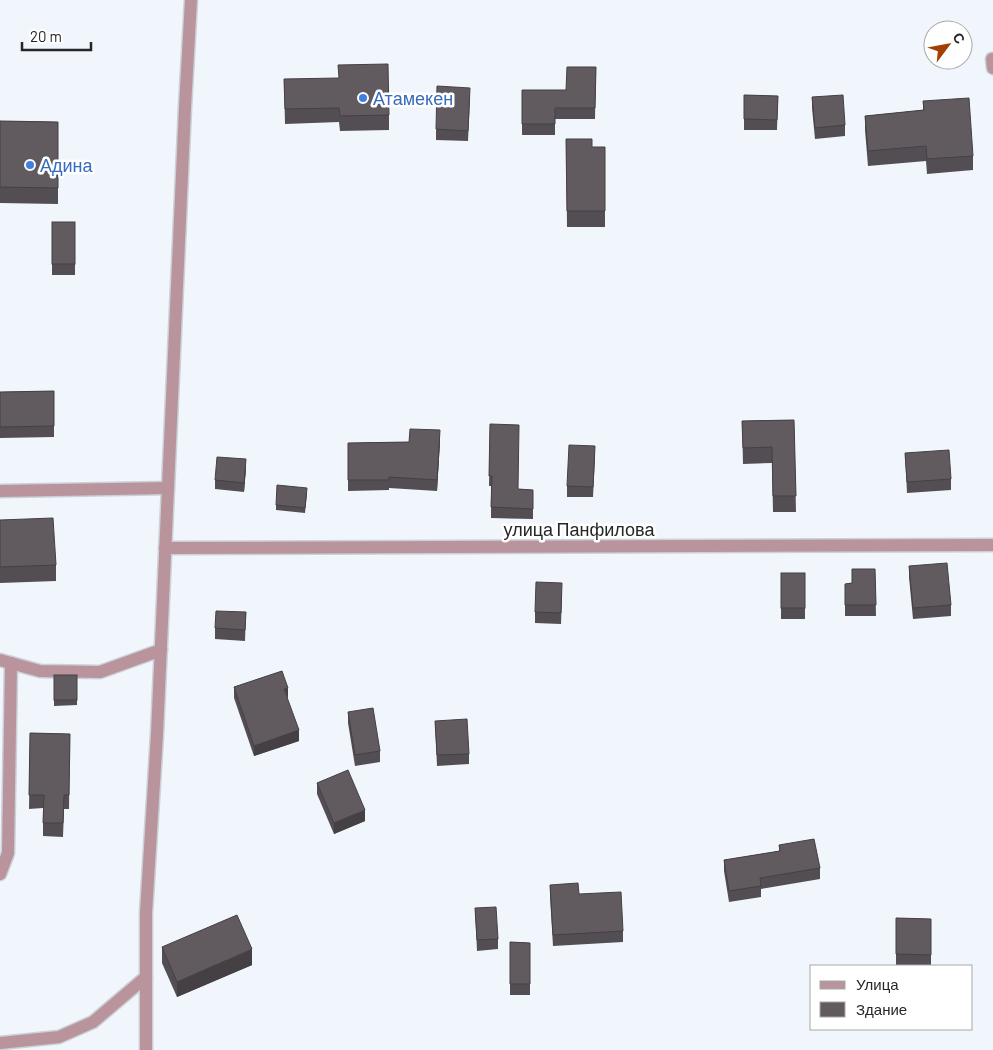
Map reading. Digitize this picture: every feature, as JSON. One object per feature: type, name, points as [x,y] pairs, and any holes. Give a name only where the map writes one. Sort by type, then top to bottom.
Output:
[{"type":"street","points":[[146,1050],[146,913],[157,734],[184,117],[191,0]]},
{"type":"street","points":[[0,492],[168,488]]},
{"type":"street","name":"улица Панфилова","points":[[165,548],[993,545]]},
{"type":"street","points":[[0,874],[8,853],[5,662],[40,671],[100,672],[161,650]]},
{"type":"street","points":[[0,1043],[58,1037],[93,1022],[146,977]]},
{"type":"building","points":[[388,64],[389,115],[340,116],[339,108],[285,109],[284,79],[339,78],[338,65]]},
{"type":"building","points":[[567,67],[596,67],[595,108],[555,108],[555,124],[522,124],[522,90],[566,90]]},
{"type":"building","points":[[437,86],[470,88],[468,131],[436,129]]},
{"type":"building","points":[[744,95],[778,96],[777,120],[744,119]]},
{"type":"building","points":[[843,95],[845,125],[815,128],[812,97]]},
{"type":"building","points":[[969,98],[973,156],[927,159],[926,146],[868,151],[865,116],[924,110],[923,101]]},
{"type":"building","points":[[0,121],[58,122],[58,188],[0,187]]},
{"type":"building","points":[[566,139],[592,139],[592,147],[605,147],[605,211],[567,211]]},
{"type":"building","points":[[52,222],[75,222],[75,264],[52,264]]},
{"type":"building","points":[[54,391],[54,426],[0,427],[0,392]]},
{"type":"building","points":[[794,420],[796,496],[773,496],[772,447],[743,448],[742,421]]},
{"type":"building","points":[[490,424],[519,425],[518,489],[533,490],[533,509],[491,507],[492,476],[489,476]]},
{"type":"building","points":[[410,429],[440,430],[437,480],[389,477],[389,480],[348,480],[348,443],[409,442]]},
{"type":"building","points":[[569,445],[595,446],[593,487],[567,486]]},
{"type":"building","points":[[949,450],[951,479],[907,482],[905,453]]},
{"type":"building","points":[[217,457],[246,459],[244,483],[215,480]]},
{"type":"building","points":[[277,485],[307,488],[305,508],[276,505]]},
{"type":"building","points":[[53,518],[56,565],[0,567],[0,520]]},
{"type":"building","points":[[947,563],[951,605],[913,608],[909,566]]},
{"type":"building","points":[[852,569],[875,569],[876,605],[845,605],[845,584],[852,583]]},
{"type":"building","points":[[781,573],[805,573],[805,608],[781,608]]},
{"type":"building","points":[[536,582],[562,583],[561,613],[535,612]]},
{"type":"building","points":[[216,611],[246,612],[245,630],[215,628]]},
{"type":"building","points":[[282,671],[288,688],[284,689],[299,730],[254,746],[234,687]]},
{"type":"building","points":[[54,675],[77,675],[77,700],[54,700]]},
{"type":"building","points":[[373,708],[380,751],[355,755],[348,712]]},
{"type":"building","points":[[467,719],[469,754],[437,755],[435,721]]},
{"type":"building","points":[[30,733],[70,734],[69,795],[64,795],[63,823],[43,823],[44,795],[29,795]]},
{"type":"building","points":[[348,770],[365,810],[334,823],[317,783]]},
{"type":"building","points":[[814,839],[820,868],[760,878],[761,886],[729,891],[724,860],[780,851],[779,845]]},
{"type":"building","points":[[578,883],[579,894],[621,892],[623,931],[553,935],[550,885]]},
{"type":"building","points":[[496,907],[498,939],[477,940],[475,908]]},
{"type":"building","points":[[237,915],[252,949],[177,982],[162,947]]},
{"type":"building","points":[[896,918],[931,919],[931,955],[896,954]]},
{"type":"building","points":[[510,942],[530,943],[530,984],[510,984]]},
{"type":"place","name":"Атамекен","points":[[363,98]]},
{"type":"place","name":"Адина","points":[[30,165]]}]
